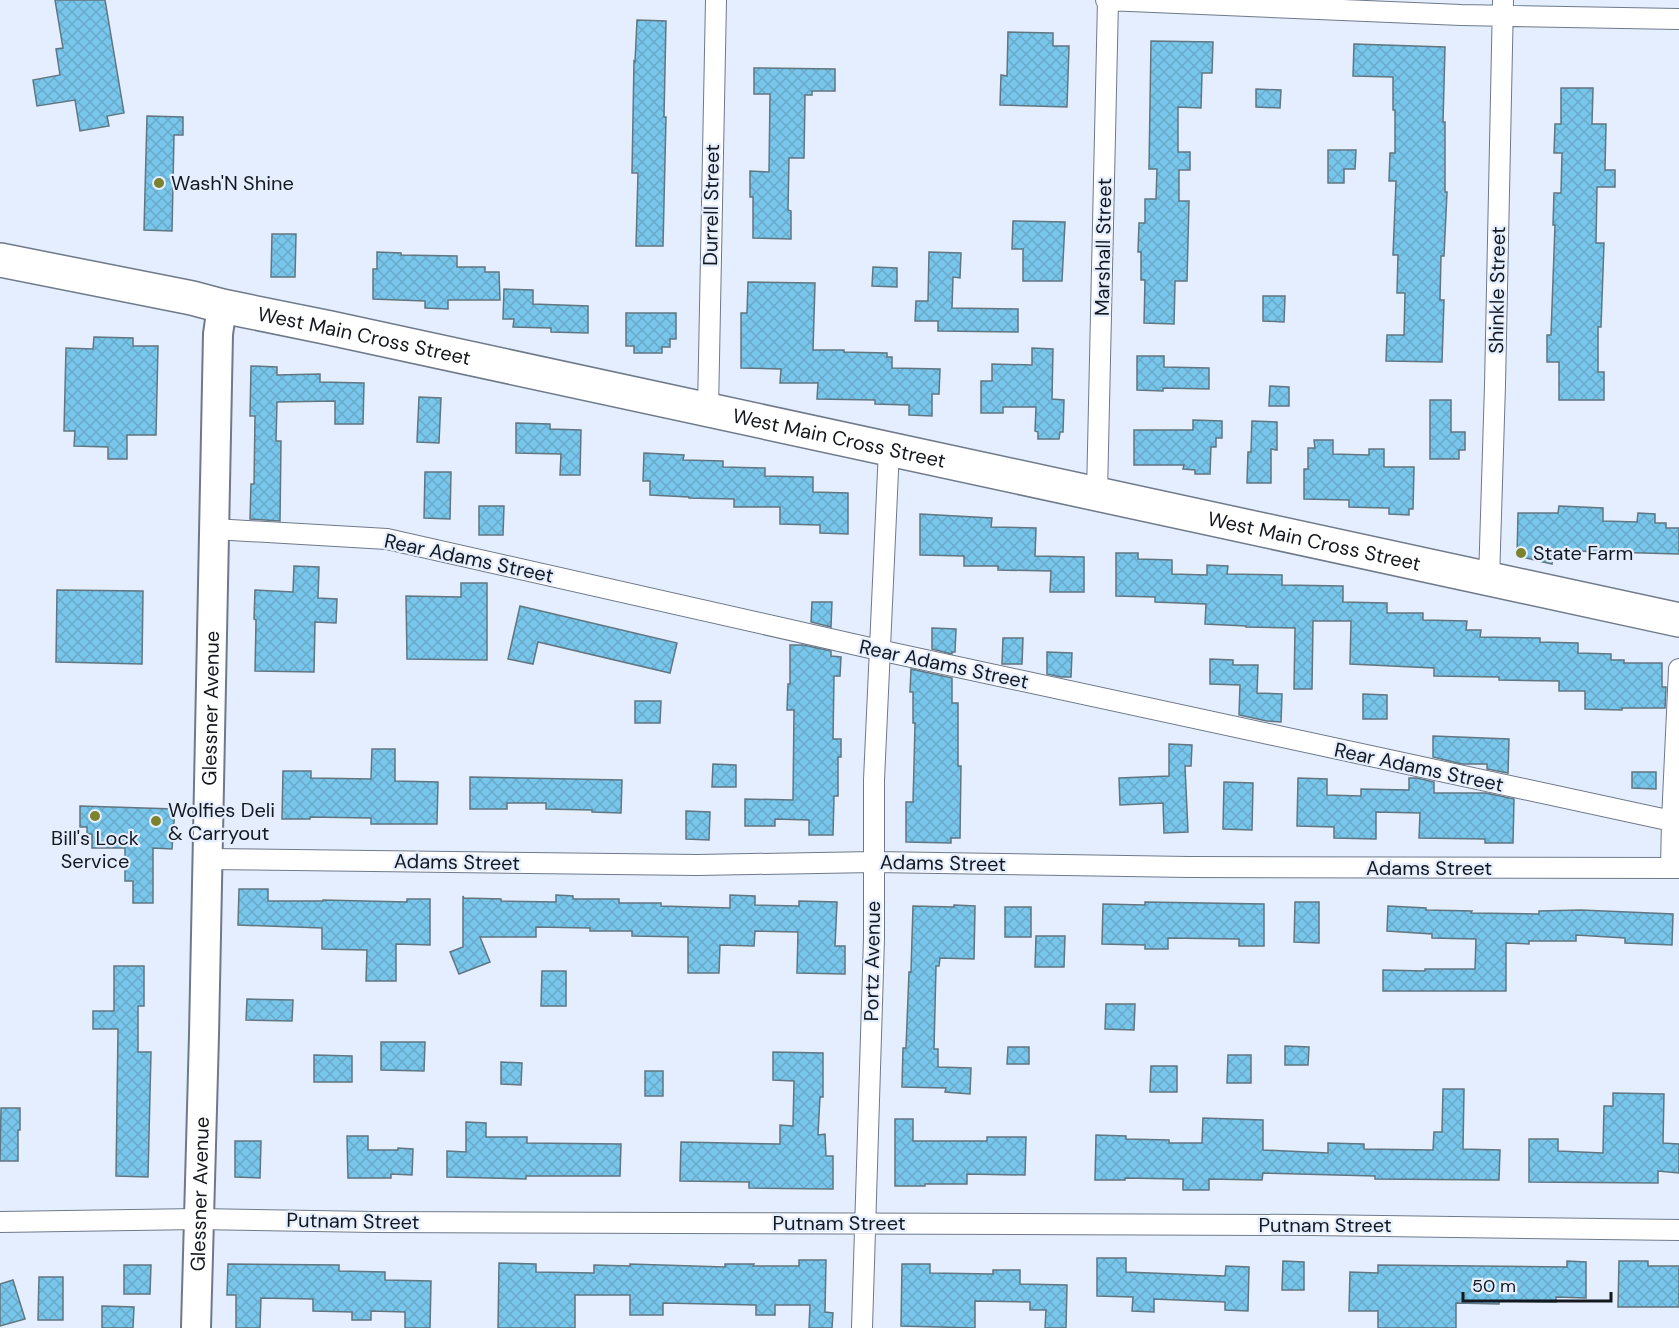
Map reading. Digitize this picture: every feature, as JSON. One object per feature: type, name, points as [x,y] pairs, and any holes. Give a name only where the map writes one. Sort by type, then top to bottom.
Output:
[{"type":"highway","name":"West Main Cross Street","points":[[0,260],[192,298],[1679,620]]},
{"type":"street","name":"Durrell Street","points":[[708,410],[716,0]]},
{"type":"street","points":[[1107,0],[1503,8],[1679,19]]},
{"type":"street","name":"Marshall Street","points":[[1097,494],[1107,0]]},
{"type":"street","name":"Shinkle Street","points":[[1490,579],[1503,8]]},
{"type":"street","name":"Glessner Avenue","points":[[196,1328],[213,529],[218,334],[222,306]]},
{"type":"street","name":"Portz Avenue","points":[[862,1328],[873,938],[874,780],[889,449]]},
{"type":"street","name":"Rear Adams Street","points":[[213,529],[387,539],[879,650],[1672,821]]},
{"type":"street","points":[[1675,868],[1672,821],[1679,669]]},
{"type":"street","name":"Adams Street","points":[[206,859],[697,865],[874,862],[1190,867],[1675,868]]},
{"type":"street","name":"Putnam Street","points":[[0,1222],[198,1219],[374,1222],[1310,1224],[1679,1230]]},
{"type":"building","points":[[55,0],[105,0],[124,113],[107,116],[109,126],[80,131],[75,100],[37,106],[33,80],[60,75],[56,49],[63,48]]},
{"type":"building","points":[[637,20],[666,21],[663,246],[636,246],[638,173],[632,173]]},
{"type":"building","points":[[1008,32],[1053,33],[1053,46],[1069,46],[1067,107],[1000,105],[1001,75],[1007,76]]},
{"type":"building","points":[[1151,41],[1213,42],[1212,73],[1202,73],[1201,108],[1178,107],[1178,152],[1190,152],[1190,170],[1179,170],[1179,201],[1189,201],[1187,281],[1175,281],[1174,324],[1144,323],[1145,280],[1141,280],[1141,252],[1138,252],[1139,223],[1145,223],[1145,199],[1156,199],[1157,169],[1149,169]]},
{"type":"building","points":[[1354,44],[1445,47],[1443,122],[1445,122],[1445,192],[1447,192],[1444,256],[1441,256],[1440,300],[1444,300],[1442,362],[1386,361],[1387,335],[1404,335],[1405,293],[1397,293],[1398,255],[1393,255],[1396,181],[1389,181],[1390,153],[1395,153],[1393,77],[1353,76]]},
{"type":"building","points":[[754,68],[835,69],[835,91],[812,91],[812,95],[805,95],[804,158],[789,158],[788,210],[791,211],[791,239],[753,238],[753,197],[750,197],[750,171],[769,172],[770,94],[754,94]]},
{"type":"building","points":[[1561,88],[1593,88],[1592,124],[1606,124],[1605,170],[1615,170],[1615,187],[1597,187],[1596,243],[1604,243],[1601,327],[1598,327],[1598,372],[1604,372],[1604,400],[1559,400],[1559,362],[1547,362],[1547,335],[1551,335],[1554,193],[1561,193],[1562,153],[1554,153],[1555,124],[1561,124]]},
{"type":"building","points":[[1256,89],[1281,90],[1280,108],[1256,107]]},
{"type":"building","name":"Wash'N Shine","points":[[147,116],[183,117],[183,135],[174,135],[172,231],[144,230]]},
{"type":"building","points":[[1328,150],[1356,150],[1355,169],[1344,169],[1344,183],[1328,183]]},
{"type":"building","points":[[1013,221],[1065,222],[1062,281],[1023,281],[1023,249],[1012,249]]},
{"type":"building","points":[[272,234],[296,234],[295,277],[271,277]]},
{"type":"building","points":[[377,252],[457,256],[457,267],[485,267],[485,272],[499,272],[500,300],[448,300],[448,309],[425,308],[425,301],[373,299],[373,269],[377,269]]},
{"type":"building","points":[[929,252],[961,253],[960,278],[953,277],[952,308],[1018,309],[1018,332],[938,331],[938,321],[915,321],[916,301],[928,301]]},
{"type":"building","points":[[873,267],[897,268],[897,287],[872,286]]},
{"type":"building","points":[[748,282],[815,283],[813,350],[887,353],[887,357],[892,357],[892,368],[940,369],[939,394],[932,394],[932,416],[909,415],[909,405],[875,404],[875,400],[817,399],[818,383],[780,383],[781,369],[741,368],[741,313],[747,313]]},
{"type":"building","points":[[504,289],[533,290],[533,304],[588,306],[588,333],[551,332],[551,328],[513,327],[514,319],[503,319]]},
{"type":"building","points":[[1263,296],[1285,296],[1284,322],[1263,321]]},
{"type":"building","points":[[626,313],[676,313],[676,339],[670,339],[670,347],[662,347],[662,353],[634,353],[634,346],[626,346]]},
{"type":"building","points":[[94,337],[133,338],[133,346],[158,346],[156,435],[127,435],[127,459],[108,459],[108,447],[74,446],[75,431],[64,431],[66,348],[93,349]]},
{"type":"building","points":[[1032,348],[1053,349],[1052,399],[1064,400],[1063,432],[1060,432],[1059,439],[1038,439],[1038,432],[1035,431],[1036,407],[1003,407],[1003,413],[981,413],[981,381],[992,381],[992,364],[1032,365]]},
{"type":"building","points":[[1137,356],[1164,356],[1164,367],[1209,368],[1209,389],[1137,390]]},
{"type":"building","points":[[251,366],[277,367],[277,375],[320,374],[320,382],[364,383],[363,424],[335,424],[335,401],[277,402],[276,441],[281,441],[280,521],[250,519],[251,484],[254,484],[255,416],[250,416]]},
{"type":"building","points":[[1270,386],[1289,387],[1289,406],[1269,406]]},
{"type":"building","points":[[419,397],[441,398],[439,443],[417,442]]},
{"type":"building","points":[[1430,400],[1451,400],[1451,432],[1465,432],[1465,450],[1459,450],[1459,459],[1430,459]]},
{"type":"building","points":[[1193,420],[1222,421],[1222,438],[1216,438],[1216,447],[1211,447],[1210,474],[1195,474],[1195,470],[1183,469],[1184,465],[1134,465],[1134,430],[1193,430]]},
{"type":"building","points":[[1252,421],[1277,422],[1277,450],[1271,449],[1271,483],[1247,483]]},
{"type":"building","points":[[516,423],[550,424],[550,429],[581,430],[580,475],[560,475],[561,454],[516,453]]},
{"type":"building","points":[[1314,440],[1333,440],[1333,454],[1369,455],[1369,449],[1384,449],[1384,467],[1414,467],[1413,509],[1409,509],[1409,515],[1389,514],[1389,508],[1349,507],[1349,500],[1304,499],[1304,469],[1308,469],[1308,448],[1315,448]]},
{"type":"building","points":[[644,453],[684,455],[683,460],[723,461],[723,467],[765,468],[765,476],[813,477],[813,492],[848,493],[848,534],[820,533],[820,525],[780,524],[780,507],[734,507],[734,499],[650,495],[650,481],[643,481]]},
{"type":"building","points":[[425,472],[451,472],[450,519],[424,518]]},
{"type":"building","points":[[479,506],[504,506],[503,535],[479,535]]},
{"type":"building","points":[[1559,506],[1603,508],[1603,521],[1637,522],[1638,513],[1655,514],[1655,523],[1666,523],[1666,528],[1679,528],[1679,554],[1572,551],[1572,554],[1553,554],[1552,564],[1517,556],[1518,513],[1558,513]]},
{"type":"building","points":[[920,514],[992,518],[991,527],[1036,528],[1035,556],[1084,557],[1084,592],[1050,592],[1051,571],[998,570],[998,566],[964,566],[964,556],[920,555]]},
{"type":"building","points":[[1116,553],[1138,553],[1138,559],[1172,560],[1172,574],[1207,575],[1207,565],[1228,566],[1227,574],[1282,575],[1282,585],[1343,586],[1343,602],[1387,603],[1387,613],[1423,613],[1423,620],[1467,621],[1466,630],[1481,630],[1480,637],[1540,638],[1540,642],[1578,643],[1578,653],[1611,654],[1611,660],[1624,660],[1624,663],[1662,663],[1662,687],[1666,687],[1665,708],[1585,709],[1585,691],[1559,691],[1559,681],[1434,676],[1434,668],[1350,664],[1351,621],[1313,621],[1312,689],[1294,689],[1295,628],[1205,624],[1206,604],[1155,602],[1155,597],[1116,596]]},
{"type":"building","points":[[294,566],[319,567],[318,598],[337,599],[336,623],[315,622],[314,672],[255,671],[255,590],[293,592]]},
{"type":"building","points":[[461,583],[487,583],[487,660],[407,659],[406,596],[461,597]]},
{"type":"building","points":[[57,590],[143,591],[142,664],[56,662]]},
{"type":"building","points":[[812,602],[832,602],[831,627],[811,622]]},
{"type":"building","points":[[520,606],[677,643],[670,673],[538,642],[533,664],[508,659]]},
{"type":"building","points":[[932,628],[956,629],[955,652],[952,654],[932,649]]},
{"type":"building","points":[[1003,638],[1023,638],[1022,664],[1002,664]]},
{"type":"building","points":[[790,645],[803,645],[831,651],[831,656],[841,657],[840,676],[834,676],[833,739],[841,739],[841,757],[838,757],[838,796],[834,796],[833,835],[809,835],[809,820],[775,819],[775,826],[745,826],[745,799],[793,800],[794,710],[787,710]]},
{"type":"building","points":[[1047,652],[1072,653],[1071,677],[1047,674]]},
{"type":"building","points":[[1210,659],[1233,660],[1233,665],[1258,665],[1257,693],[1282,694],[1281,722],[1239,715],[1240,685],[1210,684]]},
{"type":"building","points":[[911,669],[952,678],[952,703],[958,703],[958,766],[961,766],[960,838],[951,838],[951,843],[906,842],[906,802],[913,802],[915,723],[913,723],[913,692],[910,692]]},
{"type":"building","points":[[1363,694],[1387,695],[1387,719],[1363,719]]},
{"type":"building","points":[[635,701],[661,701],[660,723],[635,723]]},
{"type":"building","points":[[1433,736],[1509,739],[1508,773],[1487,769],[1487,764],[1462,764],[1433,757]]},
{"type":"building","points":[[1169,744],[1192,745],[1191,766],[1185,766],[1188,832],[1164,833],[1163,803],[1120,805],[1119,778],[1169,776]]},
{"type":"building","points":[[372,749],[395,749],[395,781],[438,782],[437,824],[371,824],[371,818],[282,819],[283,771],[311,771],[311,778],[371,779]]},
{"type":"building","points":[[713,764],[736,765],[736,787],[712,787]]},
{"type":"building","points":[[1632,772],[1656,772],[1656,789],[1632,788]]},
{"type":"building","points":[[470,777],[622,780],[621,813],[546,809],[546,803],[507,803],[507,809],[470,809]]},
{"type":"building","points":[[1298,778],[1327,779],[1327,795],[1361,796],[1361,789],[1409,790],[1409,778],[1417,778],[1434,782],[1434,793],[1486,793],[1514,799],[1513,843],[1485,843],[1485,839],[1419,838],[1420,813],[1376,812],[1376,839],[1334,838],[1334,827],[1297,826]]},
{"type":"building","points":[[1224,782],[1253,783],[1252,830],[1223,829]]},
{"type":"building","points":[[80,806],[175,809],[172,849],[153,848],[153,903],[133,903],[133,881],[125,881],[125,848],[92,848],[92,834],[87,834],[87,827],[80,827]]},
{"type":"building","points":[[686,811],[710,812],[709,840],[686,839]]},
{"type":"building","points":[[239,889],[268,889],[268,901],[407,902],[407,899],[430,899],[430,945],[396,944],[396,981],[366,981],[367,950],[322,949],[322,928],[238,925]]},
{"type":"building","points":[[556,895],[573,896],[573,899],[619,899],[619,903],[661,903],[661,906],[730,908],[730,895],[755,896],[755,905],[799,906],[799,901],[837,902],[835,946],[845,946],[845,974],[797,973],[798,932],[755,931],[754,946],[720,945],[719,973],[688,973],[688,937],[632,936],[632,931],[536,927],[536,937],[480,937],[490,962],[459,974],[450,952],[463,947],[463,896],[464,898],[501,899],[501,901],[556,902]]},
{"type":"building","points":[[1145,902],[1264,904],[1264,946],[1239,946],[1239,939],[1168,938],[1168,949],[1145,949],[1145,945],[1102,944],[1103,904],[1145,905]]},
{"type":"building","points":[[1295,902],[1319,902],[1319,943],[1294,942]]},
{"type":"building","points":[[954,905],[975,906],[974,959],[940,958],[939,966],[936,966],[934,1049],[938,1049],[938,1067],[971,1068],[970,1094],[945,1092],[946,1088],[902,1087],[903,1048],[906,1048],[909,972],[911,972],[913,906],[954,907]]},
{"type":"building","points":[[1388,906],[1472,911],[1471,913],[1539,914],[1539,911],[1581,910],[1673,914],[1672,945],[1625,943],[1625,938],[1576,935],[1576,941],[1506,943],[1506,991],[1383,991],[1383,970],[1475,969],[1476,939],[1432,938],[1432,934],[1387,931]]},
{"type":"building","points":[[1005,907],[1031,907],[1031,937],[1005,937]]},
{"type":"building","points":[[1036,936],[1065,936],[1064,967],[1035,967]]},
{"type":"building","points":[[114,966],[144,966],[144,1006],[138,1006],[138,1052],[151,1052],[148,1177],[116,1176],[118,1029],[93,1029],[93,1011],[114,1011]]},
{"type":"building","points":[[542,971],[566,971],[566,1006],[541,1006]]},
{"type":"building","points":[[247,999],[293,1000],[292,1021],[246,1020]]},
{"type":"building","points":[[1106,1004],[1135,1004],[1134,1030],[1105,1029]]},
{"type":"building","points":[[381,1042],[425,1042],[424,1071],[381,1070]]},
{"type":"building","points":[[1285,1046],[1309,1047],[1308,1065],[1285,1065]]},
{"type":"building","points":[[1008,1047],[1029,1047],[1029,1064],[1007,1064]]},
{"type":"building","points":[[773,1052],[823,1053],[823,1097],[820,1097],[818,1135],[825,1134],[826,1156],[833,1156],[833,1189],[749,1188],[749,1182],[680,1181],[681,1142],[780,1144],[780,1125],[793,1126],[794,1081],[773,1080]]},
{"type":"building","points":[[314,1055],[352,1056],[352,1082],[314,1082]]},
{"type":"building","points":[[1228,1055],[1251,1055],[1251,1083],[1227,1083]]},
{"type":"building","points":[[501,1062],[522,1063],[521,1085],[501,1084]]},
{"type":"building","points":[[1151,1066],[1177,1066],[1177,1092],[1150,1092]]},
{"type":"building","points":[[645,1071],[663,1071],[663,1096],[645,1096]]},
{"type":"building","points":[[1443,1089],[1464,1089],[1463,1149],[1500,1150],[1499,1180],[1375,1179],[1375,1176],[1263,1173],[1262,1180],[1209,1179],[1209,1190],[1183,1190],[1183,1179],[1095,1180],[1096,1135],[1126,1136],[1126,1139],[1169,1140],[1169,1143],[1202,1143],[1203,1118],[1263,1120],[1263,1150],[1328,1153],[1328,1143],[1364,1144],[1364,1149],[1433,1150],[1434,1132],[1442,1132]]},
{"type":"building","points":[[1613,1093],[1664,1094],[1663,1143],[1679,1144],[1679,1173],[1658,1171],[1658,1183],[1529,1182],[1529,1139],[1558,1139],[1558,1151],[1603,1153],[1604,1106],[1613,1106]]},
{"type":"building","points":[[1,1108],[20,1108],[18,1161],[0,1161]]},
{"type":"building","points":[[895,1119],[913,1119],[913,1141],[987,1141],[987,1137],[1026,1137],[1025,1175],[967,1174],[967,1184],[895,1186]]},
{"type":"building","points":[[466,1122],[486,1123],[486,1137],[527,1137],[527,1143],[621,1144],[620,1176],[526,1176],[526,1179],[447,1177],[447,1151],[466,1152]]},
{"type":"building","points":[[347,1136],[368,1136],[368,1150],[413,1149],[412,1175],[391,1174],[391,1178],[348,1178]]},
{"type":"building","points":[[235,1141],[261,1141],[260,1178],[235,1177]]},
{"type":"building","points":[[1097,1258],[1126,1258],[1126,1272],[1225,1276],[1226,1266],[1249,1267],[1248,1311],[1225,1310],[1225,1302],[1154,1299],[1154,1312],[1132,1311],[1133,1297],[1097,1296]]},
{"type":"building","points":[[799,1260],[826,1260],[825,1312],[833,1313],[832,1328],[809,1328],[810,1305],[775,1305],[775,1315],[756,1315],[756,1305],[663,1303],[663,1315],[630,1315],[630,1295],[575,1295],[575,1328],[498,1328],[499,1263],[536,1264],[536,1272],[594,1273],[594,1265],[799,1266]]},
{"type":"building","points":[[1283,1261],[1304,1262],[1304,1290],[1282,1290]]},
{"type":"building","points":[[1567,1261],[1586,1262],[1586,1298],[1556,1297],[1556,1302],[1456,1303],[1456,1328],[1378,1328],[1378,1311],[1349,1311],[1350,1272],[1378,1273],[1378,1265],[1567,1267]]},
{"type":"building","points":[[1619,1261],[1648,1261],[1648,1266],[1679,1266],[1679,1307],[1618,1307]]},
{"type":"building","points":[[228,1264],[339,1265],[339,1271],[385,1272],[385,1280],[431,1281],[430,1328],[405,1328],[405,1312],[371,1311],[371,1320],[352,1320],[352,1312],[313,1311],[313,1299],[261,1298],[260,1328],[236,1328],[236,1295],[227,1295]]},
{"type":"building","points":[[902,1264],[930,1264],[930,1273],[993,1274],[993,1270],[1020,1270],[1020,1284],[1067,1285],[1066,1328],[1045,1328],[1046,1310],[1030,1310],[1030,1302],[975,1301],[975,1328],[901,1326]]},
{"type":"building","points":[[124,1265],[151,1265],[150,1294],[124,1294]]},
{"type":"building","points":[[39,1277],[63,1277],[63,1320],[38,1320]]},
{"type":"building","points":[[13,1280],[25,1319],[0,1326],[0,1284]]},
{"type":"building","points":[[102,1306],[134,1307],[133,1328],[102,1328]]},
{"type":"place","name":"Wash'N Shine","points":[[159,183]]},
{"type":"place","name":"State Farm","points":[[1521,553]]},
{"type":"place","name":"Bill's Lock Service","points":[[95,816]]},
{"type":"place","name":"Wolfies Deli & Carryout","points":[[156,821]]}]
